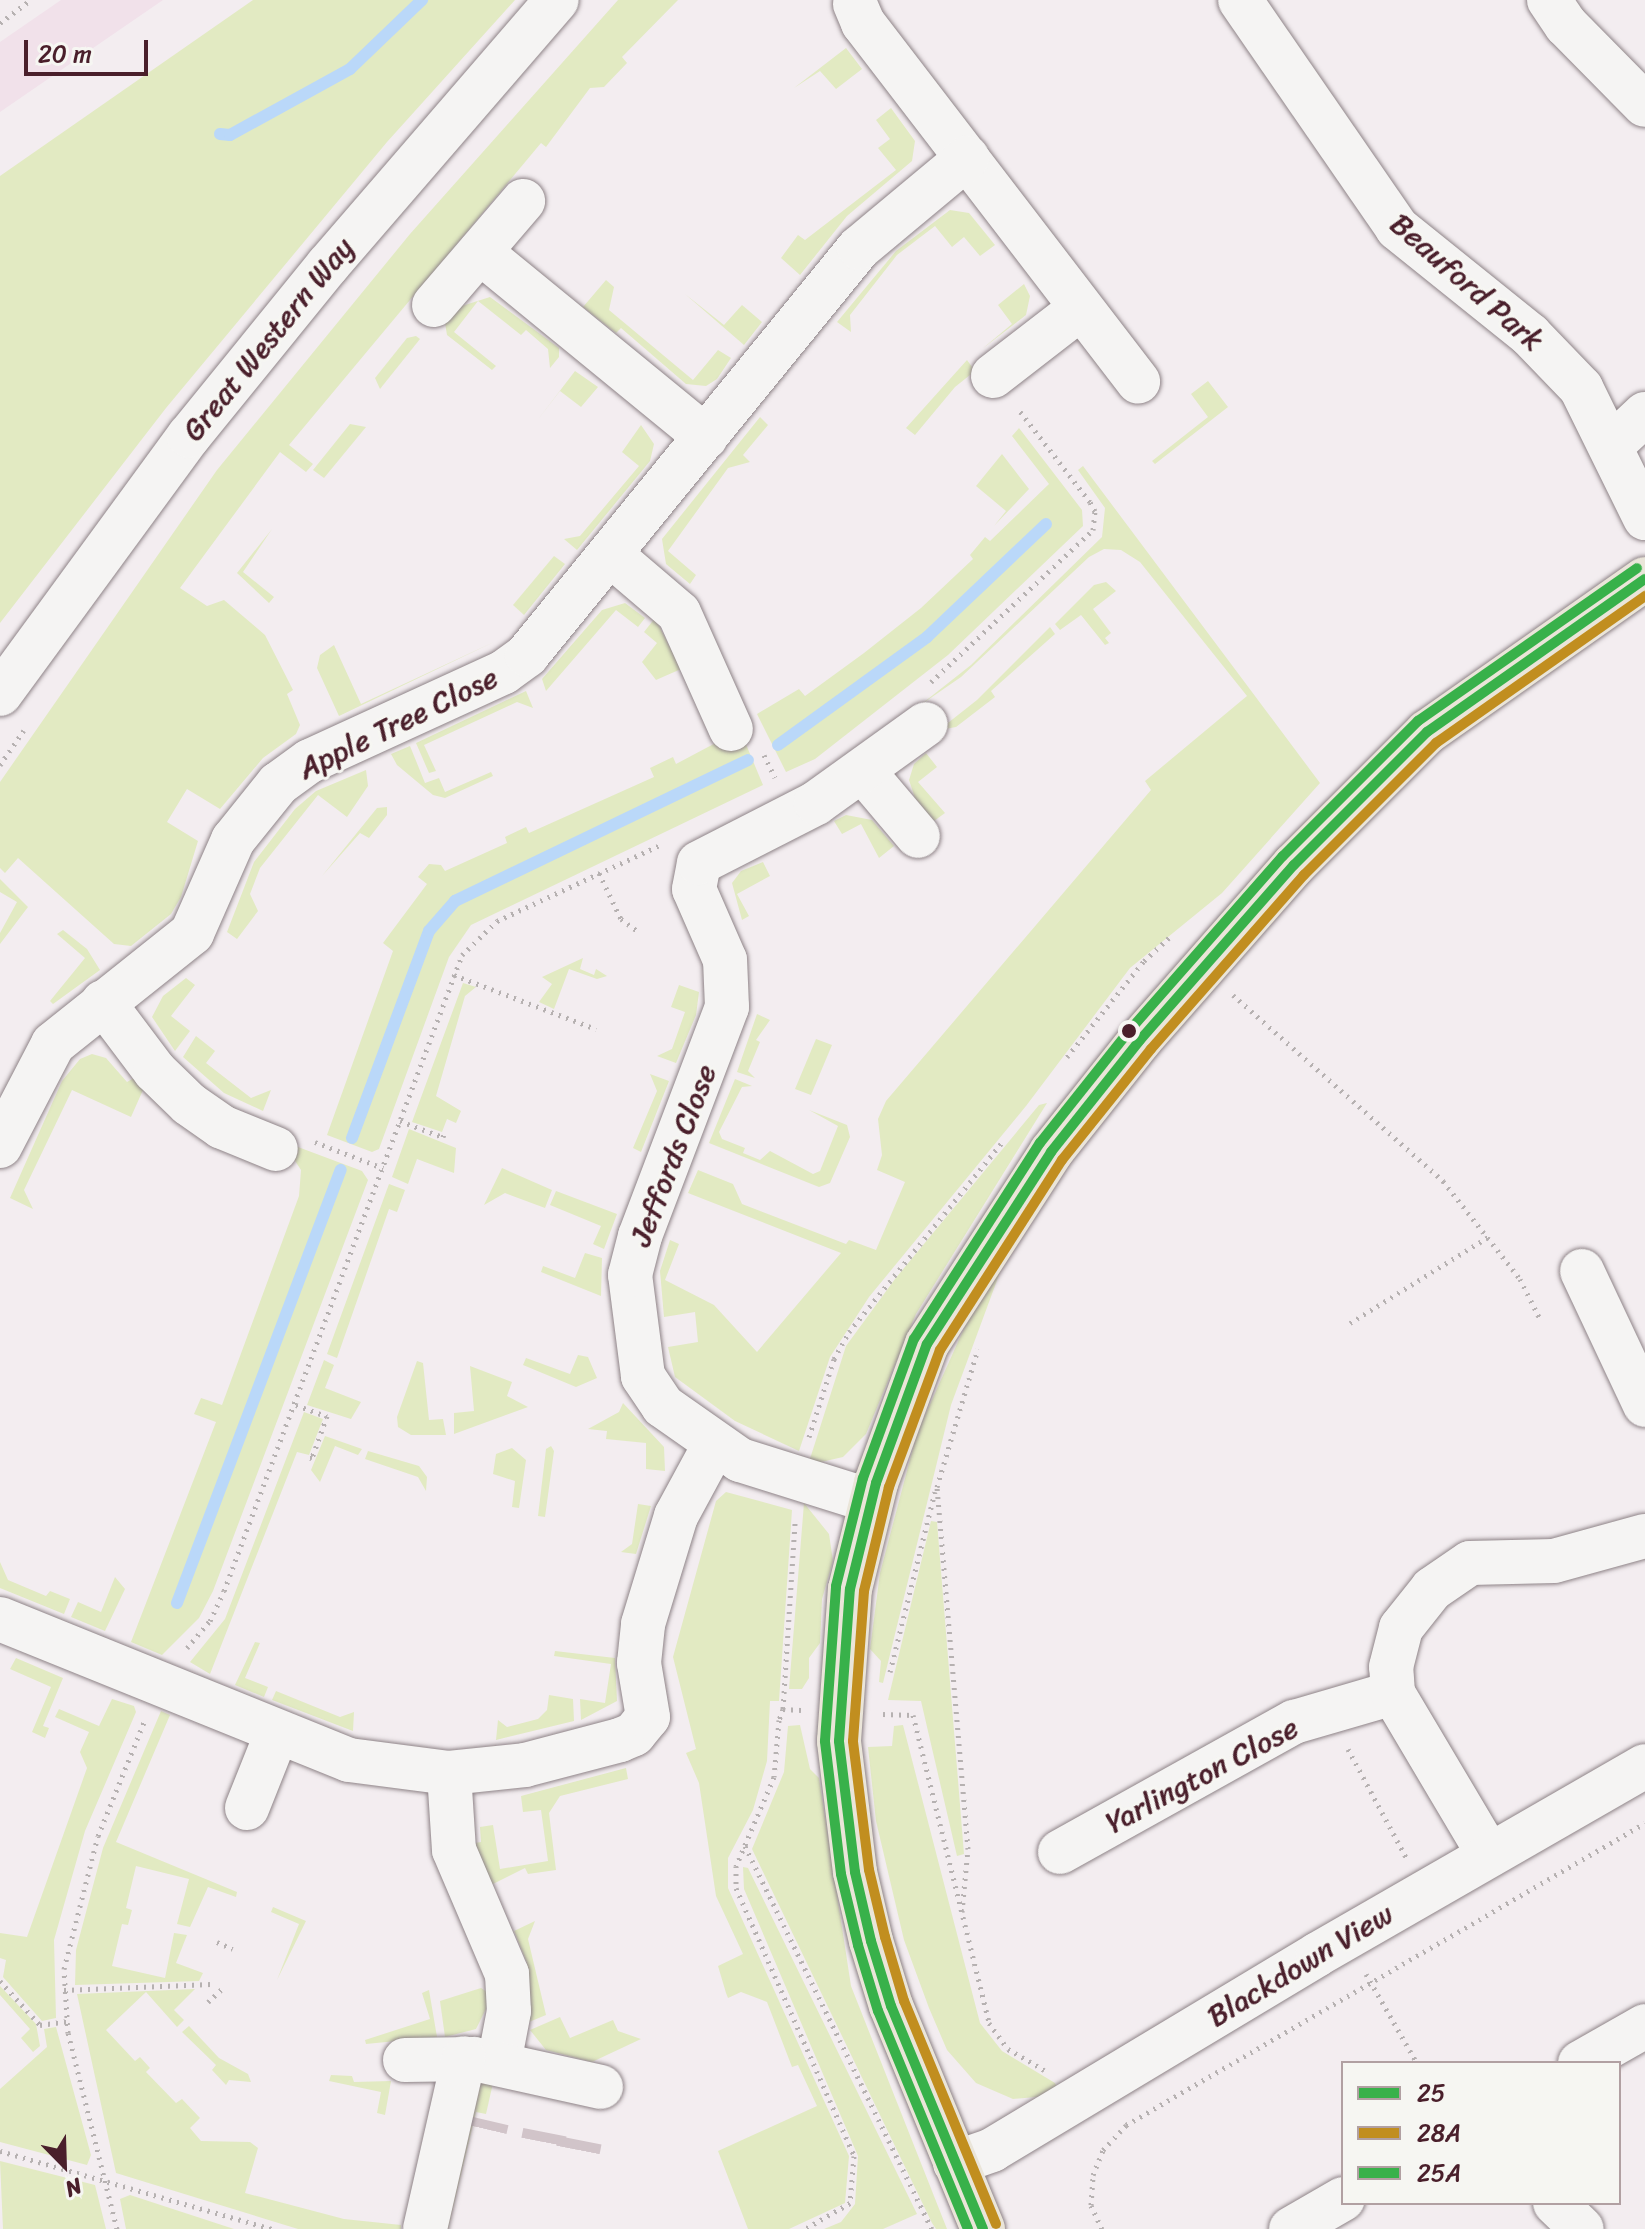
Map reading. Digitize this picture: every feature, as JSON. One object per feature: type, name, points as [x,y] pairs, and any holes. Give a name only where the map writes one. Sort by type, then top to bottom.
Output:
[{"type":"main road","points":[[983,2229],[891,2006],[871,1941],[843,1784],[842,1656],[850,1589],[871,1501],[898,1417],[935,1331],[1051,1152],[1203,968],[1359,796],[1427,732],[1645,579]]},
{"type":"street","name":"Great Western Way","points":[[0,694],[189,436],[338,253],[557,0]]},
{"type":"street","name":"Beauford Park","points":[[1240,0],[1397,228],[1530,335],[1581,388],[1613,444],[1645,518]]},
{"type":"street","points":[[1549,0],[1566,25],[1645,105]]},
{"type":"street","points":[[855,4],[863,23],[1138,382]]},
{"type":"street","name":"Apple Tree Close","points":[[0,1146],[39,1063],[66,1030],[192,933],[233,840],[278,784],[310,761],[517,664],[611,555],[872,233],[967,158]]},
{"type":"street","points":[[434,305],[523,201]]},
{"type":"street","points":[[480,252],[706,437]]},
{"type":"street","points":[[993,376],[1081,308]]},
{"type":"street","points":[[1613,444],[1645,414]]},
{"type":"street","points":[[611,555],[679,613],[731,729]]},
{"type":"street","name":"Jeffords Close","points":[[871,1501],[740,1460],[663,1406],[645,1383],[630,1275],[640,1236],[727,1007],[725,960],[694,879],[709,855],[816,803],[863,771],[923,707]]},
{"type":"street","points":[[863,771],[918,836]]},
{"type":"street","points":[[103,1002],[155,1071],[189,1104],[222,1127],[276,1149]]},
{"type":"street","points":[[1582,1271],[1645,1405]]},
{"type":"street","points":[[0,1619],[276,1735],[380,1768],[449,1773],[525,1765],[620,1740],[643,1725],[648,1708],[639,1663],[643,1624],[676,1516],[715,1444]]},
{"type":"street","points":[[1489,1855],[1393,1693],[1391,1667],[1401,1628],[1432,1589],[1470,1563],[1554,1561],[1645,1536]]},
{"type":"street","name":"Yarlington Close","points":[[1060,1852],[1294,1722],[1393,1693]]},
{"type":"street","points":[[247,1808],[276,1735]]},
{"type":"street","name":"Blackdown View","points":[[955,2163],[992,2150],[1416,1897],[1645,1766]]},
{"type":"street","points":[[425,2229],[481,2060],[509,2011],[507,1974],[454,1850],[449,1773]]},
{"type":"street","points":[[1584,2061],[1645,2026]]},
{"type":"street","points":[[405,2060],[481,2060],[601,2087]]},
{"type":"street","points":[[1291,2229],[1341,2200]]},
{"type":"street","points":[[1557,2205],[1582,2229]]},
{"type":"path","points":[[0,23],[30,0]]},
{"type":"path","points":[[923,707],[1089,537],[1096,521],[1090,502],[993,376]]},
{"type":"path","points":[[117,2229],[67,2021],[64,1990],[65,1953],[98,1836],[168,1688],[217,1610],[454,975],[468,945],[486,928],[669,841]]},
{"type":"path","points":[[599,873],[621,919],[636,930]]},
{"type":"path","points":[[1203,968],[1443,1181],[1520,1279],[1540,1319]]},
{"type":"path","points":[[454,975],[596,1029]]},
{"type":"path","points":[[400,1121],[443,1137],[445,1131]]},
{"type":"path","points":[[276,1149],[285,1131],[383,1168]]},
{"type":"path","points":[[1350,1323],[1488,1237]]},
{"type":"path","points":[[887,1684],[937,1487],[983,1334]]},
{"type":"path","points":[[296,1405],[327,1416],[312,1458],[305,1456]]},
{"type":"path","points":[[937,1487],[968,1849],[962,1917]]},
{"type":"path","points":[[783,1709],[796,1512]]},
{"type":"path","points":[[881,1714],[884,1699]]},
{"type":"path","points":[[1343,1708],[1339,1733],[1408,1861],[1416,1897]]},
{"type":"path","points":[[1102,2229],[1091,2205],[1093,2175],[1103,2150],[1126,2125],[1373,1985],[1645,1823]]},
{"type":"path","points":[[744,1845],[932,2229]]},
{"type":"path","points":[[217,1942],[233,1949]]},
{"type":"path","points":[[1365,1972],[1416,2061]]},
{"type":"path","points":[[0,1981],[40,2027],[67,2021]]},
{"type":"path","points":[[64,1990],[211,1984]]},
{"type":"path","points":[[208,2002],[223,1988]]},
{"type":"path","points":[[0,2151],[105,2178],[272,2229]]},
{"type":"shaded area","points":[[61,0],[163,0],[0,112],[0,42]]},
{"type":"green space","points":[[253,0],[515,0],[387,142],[166,408],[0,623],[0,176]]},
{"type":"green space","points":[[618,0],[678,0],[622,57],[627,63],[604,87],[590,88],[546,147],[541,143],[289,445],[313,464],[306,472],[280,452],[180,588],[207,606],[224,600],[265,635],[293,690],[287,694],[300,725],[296,734],[263,758],[220,809],[187,789],[167,822],[198,841],[181,897],[171,914],[131,946],[114,944],[18,858],[5,873],[0,868],[0,782],[217,470],[410,234]]},
{"type":"green space","points":[[846,48],[862,69],[836,89],[820,71],[794,88]]},
{"type":"green space","points":[[891,108],[915,141],[912,161],[847,216],[800,275],[781,258],[798,235],[805,240],[896,170],[878,148],[890,139],[876,120]]},
{"type":"green space","points":[[950,210],[969,213],[995,245],[980,256],[964,237],[952,247],[935,226],[897,255],[850,315],[851,332],[837,322],[896,251]]},
{"type":"green space","points":[[606,280],[614,287],[609,310],[693,380],[718,350],[731,358],[717,379],[706,386],[686,384],[621,328],[616,333],[583,307]]},
{"type":"green space","points":[[1024,284],[1030,296],[1026,315],[982,349],[1012,324],[998,305]]},
{"type":"green space","points":[[685,294],[724,325],[742,305],[762,322],[744,345]]},
{"type":"green space","points":[[490,297],[559,348],[559,357],[550,368],[548,349],[526,330],[521,335],[478,301],[454,332],[496,366],[492,370],[447,335],[445,323],[462,306]]},
{"type":"green space","points":[[416,336],[420,339],[380,389],[375,378],[407,338]]},
{"type":"green space","points":[[967,360],[975,371],[955,387],[915,435],[906,428]]},
{"type":"green space","points":[[575,371],[598,387],[581,407],[560,391],[536,422]]},
{"type":"green space","points":[[1208,381],[1228,407],[1155,464],[1152,461],[1208,417],[1191,394]]},
{"type":"green space","points":[[760,417],[768,425],[743,455],[750,462],[728,468],[668,551],[696,575],[690,584],[666,564],[662,539]]},
{"type":"green space","points":[[350,424],[366,427],[324,478],[313,470]]},
{"type":"green space","points":[[641,425],[654,444],[650,461],[577,550],[564,539],[580,536],[639,466],[622,452]]},
{"type":"green space","points":[[1019,428],[1082,510],[1083,526],[948,655],[815,759],[786,772],[757,714],[799,689],[805,696],[864,653],[921,608],[973,559],[970,555],[985,537],[990,541],[1049,484],[1012,436]]},
{"type":"green space","points":[[1002,454],[1029,489],[994,526],[1006,511],[976,486]]},
{"type":"green space","points":[[1083,466],[1320,783],[1222,893],[1130,968],[1026,1106],[869,1297],[830,1357],[799,1451],[735,1421],[675,1377],[668,1347],[698,1342],[695,1312],[664,1317],[660,1271],[670,1240],[679,1244],[665,1280],[714,1305],[757,1352],[841,1253],[688,1193],[698,1170],[733,1184],[742,1204],[846,1244],[849,1240],[876,1250],[905,1182],[877,1170],[882,1155],[878,1119],[886,1101],[1151,790],[1145,781],[1247,696],[1140,562],[1121,550],[1104,549],[1089,557],[961,677],[919,706],[971,665],[1102,537],[1105,508],[1078,470]]},
{"type":"green space","points":[[272,529],[243,572],[274,597],[269,603],[237,573]]},
{"type":"green space","points":[[554,556],[565,564],[524,615],[513,605]]},
{"type":"green space","points":[[1106,582],[1116,591],[1093,609],[1111,633],[1105,638],[1109,643],[1105,645],[1081,615],[1060,630],[1055,624],[1094,585]]},
{"type":"green space","points":[[625,603],[645,618],[638,627],[616,610],[546,691],[542,679],[602,610]]},
{"type":"green space","points":[[655,618],[681,669],[656,680],[642,662],[657,643],[644,632]]},
{"type":"green space","points":[[1050,627],[1055,634],[991,691],[995,697],[956,727],[939,730],[977,700]]},
{"type":"green space","points":[[496,641],[339,716],[317,668],[320,655],[334,645],[361,704]]},
{"type":"green space","points":[[526,691],[533,708],[517,702],[424,745],[436,771],[429,773],[416,743]]},
{"type":"green space","points":[[740,730],[763,785],[471,925],[449,957],[379,1149],[372,1152],[327,1135],[393,951],[383,943],[427,884],[418,877],[429,864],[441,865],[445,871],[507,843],[505,837],[526,827],[529,833],[654,777],[650,768],[673,757],[676,764]]},
{"type":"green space","points":[[410,746],[425,783],[439,778],[445,792],[491,772],[493,776],[445,798],[433,795],[397,765],[391,754]]},
{"type":"green space","points":[[926,753],[937,767],[918,782],[945,813],[934,821],[915,798],[909,780],[914,764]]},
{"type":"green space","points":[[366,770],[368,786],[347,817],[318,795],[260,868],[250,894],[258,911],[237,939],[227,932],[254,862],[295,809],[316,791]]},
{"type":"green space","points":[[387,807],[387,815],[369,838],[360,833],[322,876],[377,808]]},
{"type":"green space","points":[[846,815],[872,820],[894,846],[879,858],[861,824],[842,834],[834,821]]},
{"type":"green space","points":[[763,862],[770,876],[737,894],[749,916],[742,920],[732,883],[741,871]]},
{"type":"green space","points":[[0,879],[28,907],[0,944],[0,933],[17,902],[0,892]]},
{"type":"green space","points":[[63,930],[87,949],[100,970],[53,1004],[50,1001],[85,958],[57,934]]},
{"type":"green space","points":[[583,958],[580,969],[594,975],[596,969],[607,976],[597,979],[569,969],[554,1009],[539,1002],[552,984],[542,977]]},
{"type":"green space","points":[[186,978],[195,985],[171,1016],[190,1031],[175,1051],[152,1017],[163,996]]},
{"type":"green space","points":[[463,983],[476,987],[465,996],[436,1096],[461,1111],[456,1123],[447,1119],[442,1132],[412,1122]]},
{"type":"green space","points":[[679,985],[699,992],[696,1015],[676,1063],[657,1056],[672,1049],[685,1012],[671,1007]]},
{"type":"green space","points":[[757,1014],[770,1020],[756,1040],[760,1042],[748,1071],[755,1078],[737,1072]]},
{"type":"green space","points":[[196,1036],[215,1051],[206,1063],[251,1098],[271,1090],[263,1111],[224,1093],[183,1057]]},
{"type":"green space","points":[[816,1039],[832,1045],[811,1095],[795,1089]]},
{"type":"green space","points":[[92,1054],[106,1058],[127,1082],[134,1078],[143,1090],[131,1117],[72,1090],[24,1190],[33,1209],[10,1198],[62,1081],[80,1059]]},
{"type":"green space","points":[[650,1074],[669,1081],[641,1152],[633,1148],[657,1091]]},
{"type":"green space","points":[[735,1079],[752,1086],[742,1087],[719,1132],[722,1139],[745,1148],[743,1153],[760,1160],[770,1151],[813,1174],[820,1171],[838,1126],[809,1110],[847,1125],[850,1137],[830,1183],[819,1187],[709,1143]]},
{"type":"green space","points":[[1047,1103],[916,1314],[866,1434],[843,1457],[808,1465],[846,1346],[895,1279],[1039,1105]]},
{"type":"green space","points":[[409,1129],[456,1148],[454,1173],[417,1159],[408,1184],[392,1177]]},
{"type":"green space","points":[[282,1141],[362,1171],[368,1180],[213,1591],[199,1618],[162,1655],[131,1642],[216,1422],[194,1414],[201,1398],[222,1405],[299,1196],[301,1170]]},
{"type":"green space","points":[[502,1168],[552,1190],[545,1208],[505,1193],[484,1205]]},
{"type":"green space","points":[[389,1184],[405,1190],[397,1212],[389,1209],[337,1358],[327,1354]]},
{"type":"green space","points":[[556,1191],[617,1214],[604,1249],[593,1244],[601,1226],[550,1205]]},
{"type":"green space","points":[[585,1253],[602,1258],[601,1296],[541,1272],[543,1266],[575,1278]]},
{"type":"green space","points":[[1006,1256],[951,1405],[883,1683],[879,1682],[881,1661],[870,1649],[880,1573],[917,1433],[971,1313]]},
{"type":"green space","points":[[578,1355],[588,1357],[597,1378],[576,1387],[523,1365],[526,1358],[570,1374]]},
{"type":"green space","points":[[324,1360],[334,1365],[325,1388],[361,1402],[351,1419],[307,1405]]},
{"type":"green space","points":[[417,1361],[423,1363],[429,1420],[443,1419],[446,1435],[411,1435],[398,1427],[397,1417]]},
{"type":"green space","points":[[470,1366],[512,1382],[507,1396],[528,1407],[454,1434],[454,1413],[474,1411]]},
{"type":"green space","points":[[623,1403],[664,1447],[665,1471],[646,1469],[646,1443],[606,1439],[607,1431],[588,1429],[619,1412]]},
{"type":"green space","points":[[304,1412],[323,1419],[309,1455],[297,1452],[210,1674],[190,1662],[225,1619]]},
{"type":"green space","points":[[325,1436],[362,1449],[358,1455],[335,1446],[320,1482],[311,1470]]},
{"type":"green space","points":[[551,1446],[554,1451],[545,1517],[538,1516],[546,1449]]},
{"type":"green space","points":[[512,1448],[526,1460],[519,1508],[512,1507],[515,1481],[493,1474],[496,1454]]},
{"type":"green space","points":[[368,1451],[419,1466],[427,1477],[426,1491],[418,1477],[365,1459]]},
{"type":"green space","points":[[726,1492],[792,1510],[779,1701],[770,1701],[767,1761],[753,1810],[728,1858],[728,1888],[849,2156],[845,2203],[789,2229],[748,2229],[718,2151],[817,2106],[798,2065],[792,2067],[767,2002],[741,1992],[728,1998],[726,1993],[718,1966],[743,1954],[716,1896],[699,1783],[686,1753],[696,1749],[673,1657],[716,1501]]},
{"type":"green space","points":[[804,1503],[829,1534],[833,1561],[822,1599],[820,1643],[809,1658],[809,1678],[802,1689],[789,1689]]},
{"type":"green space","points":[[638,1504],[651,1506],[636,1554],[621,1552],[632,1544]]},
{"type":"green space","points":[[931,1521],[937,1522],[964,1854],[957,1856],[921,1701],[888,1700]]},
{"type":"green space","points":[[0,1562],[8,1580],[46,1596],[50,1591],[70,1599],[64,1614],[0,1588]]},
{"type":"green space","points":[[115,1577],[125,1589],[105,1631],[71,1617],[78,1602],[101,1612]]},
{"type":"green space","points":[[255,1642],[260,1643],[245,1678],[268,1687],[264,1697],[235,1685]]},
{"type":"green space","points":[[555,1651],[615,1658],[617,1701],[581,1720],[580,1699],[605,1703],[611,1664],[554,1656]]},
{"type":"green space","points":[[16,1658],[63,1678],[43,1726],[49,1728],[45,1738],[32,1732],[51,1687],[10,1669]]},
{"type":"green space","points":[[276,1691],[340,1717],[354,1712],[353,1731],[272,1700]]},
{"type":"green space","points":[[549,1695],[573,1699],[574,1721],[496,1740],[498,1720],[507,1727],[538,1719],[547,1710]]},
{"type":"green space","points":[[112,1699],[134,1706],[136,1712],[85,1831],[54,1940],[56,2018],[42,2021],[3,1977],[6,1960],[0,1958],[0,1933],[27,1937],[87,1768],[80,1752],[89,1732],[55,1717],[59,1709],[99,1726]]},
{"type":"green space","points":[[161,1711],[170,1715],[116,1842],[237,1892],[236,1897],[208,1887],[190,1927],[177,1924],[189,1879],[136,1866],[126,1908],[132,1910],[128,1925],[122,1924],[112,1966],[165,1978],[174,1933],[187,1935],[176,1963],[203,1973],[199,1981],[75,1985],[76,1950],[103,1848]]},
{"type":"green space","points":[[800,1725],[810,1769],[819,1778],[851,1986],[947,2229],[936,2229],[932,2223],[752,1849],[784,1772],[788,1726]]},
{"type":"green space","points":[[903,1725],[980,2023],[1002,2051],[1055,2083],[1060,2095],[1013,2099],[976,2083],[947,2050],[929,2008],[904,1940],[876,1821],[868,1747],[892,1746],[894,1726]]},
{"type":"green space","points":[[626,1768],[628,1779],[560,1796],[549,1813],[556,1870],[528,1874],[525,1868],[491,1885],[475,1843],[481,1842],[480,1827],[493,1825],[500,1869],[548,1861],[541,1810],[523,1812],[521,1796]]},
{"type":"green space","points":[[743,1867],[748,1868],[917,2214],[883,2229],[824,2229],[841,2222],[855,2204],[858,2156],[744,1889]]},
{"type":"green space","points":[[273,1907],[306,1921],[277,1980],[299,1924],[271,1912]]},
{"type":"green space","points":[[535,1921],[528,1939],[546,2015],[529,2022],[527,1963],[514,1931]]},
{"type":"green space","points":[[0,1986],[36,2024],[40,2046],[33,2052],[21,2038],[30,2029],[0,1995]]},
{"type":"green space","points":[[481,1988],[487,1992],[487,2007],[476,2029],[445,2037],[440,2001]]},
{"type":"green space","points":[[195,1989],[174,2010],[184,2020],[177,2027],[146,1992],[106,2030],[135,2061],[140,2057],[150,2068],[146,2072],[176,2103],[182,2099],[200,2118],[190,2128],[201,2141],[250,2142],[258,2148],[245,2193],[344,2219],[401,2225],[401,2229],[298,2229],[116,2173],[77,1994]]},
{"type":"green space","points":[[429,1990],[437,2037],[366,2044],[365,2040],[430,2019],[422,1993]]},
{"type":"green space","points":[[560,2017],[570,2038],[613,2020],[618,2031],[641,2039],[592,2062],[546,2050],[530,2030]]},
{"type":"green space","points":[[189,2026],[219,2058],[248,2074],[251,2082],[229,2080],[226,2085],[212,2070],[216,2065],[182,2032]]},
{"type":"green space","points":[[56,2027],[91,2155],[87,2165],[0,2142],[0,2089],[47,2047],[44,2029]]},
{"type":"green space","points":[[331,2075],[352,2076],[354,2082],[391,2081],[385,2115],[377,2113],[381,2092],[329,2081]]},
{"type":"green space","points":[[473,2079],[493,2083],[486,2114],[476,2112],[448,2229],[443,2229]]},
{"type":"green space","points":[[0,2161],[95,2185],[106,2229],[3,2229]]},
{"type":"green space","points":[[130,2195],[234,2229],[126,2229],[120,2199]]},
{"type":"waterway","points":[[220,134],[230,135],[350,69],[422,0]]},
{"type":"waterway","points":[[778,745],[927,637],[1046,524]]},
{"type":"waterway","points":[[352,1138],[429,931],[455,901],[748,760]]},
{"type":"waterway","points":[[177,1603],[341,1170]]},
{"type":"tunnel","points":[[485,2129],[487,2120]]},
{"type":"tunnel","points":[[543,2142],[545,2132]]},
{"type":"tunnel","points":[[578,2150],[580,2140]]},
{"type":"transit line","name":"25A","points":[[968,2229],[878,2011],[858,1945],[841,1874],[825,1741],[836,1586],[863,1478],[914,1339],[1040,1143],[1129,1031],[1283,856],[1418,721],[1637,568]]},
{"type":"transit line","name":"25","points":[[983,2229],[891,2006],[871,1941],[855,1872],[839,1741],[850,1589],[876,1483],[927,1344],[1051,1152],[1140,1040],[1294,865],[1427,732],[1645,579]]},
{"type":"transit line","name":"28A","points":[[996,2224],[904,2001],[885,1937],[869,1870],[853,1741],[864,1591],[889,1487],[940,1350],[1062,1160],[1151,1049],[1304,875],[1436,743],[1645,596]]}]
